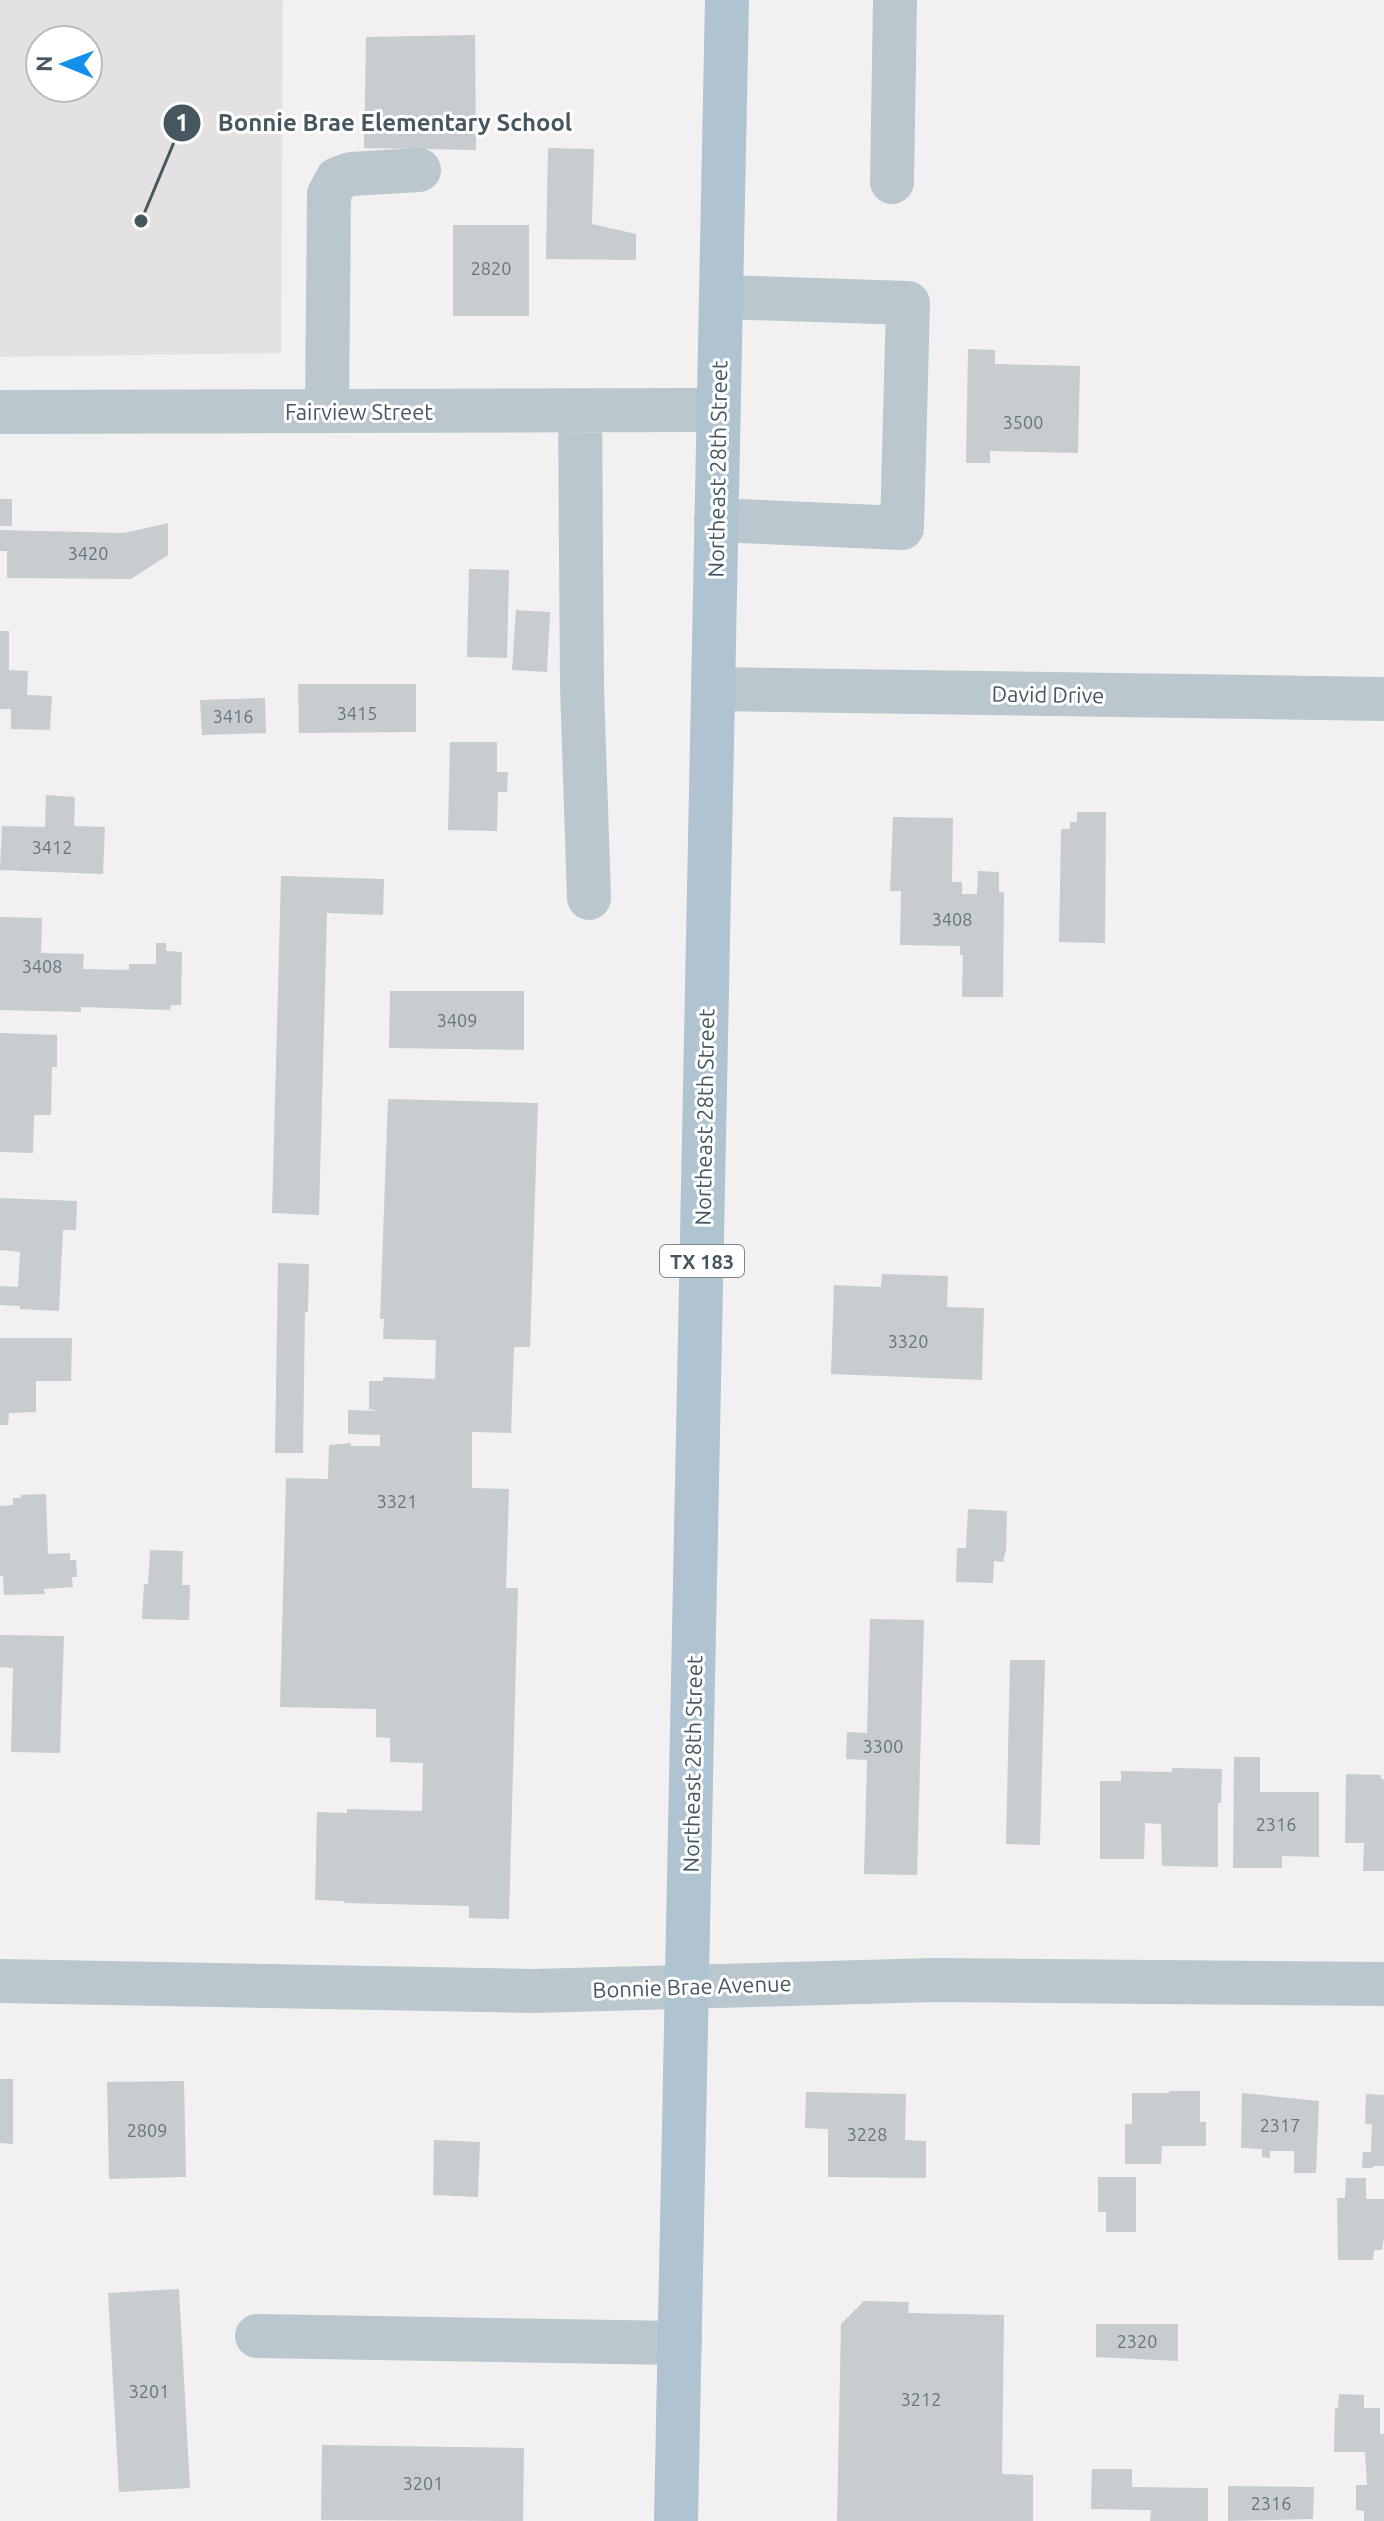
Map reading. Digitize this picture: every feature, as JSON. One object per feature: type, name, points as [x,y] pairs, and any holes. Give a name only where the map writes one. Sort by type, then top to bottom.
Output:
[{"type":"main road","name":"Northeast 28th Street","points":[[676,2521],[727,0]]},
{"type":"street","points":[[892,182],[895,0]]},
{"type":"street","points":[[327,411],[329,194],[337,179],[351,174],[419,170]]},
{"type":"street","points":[[716,520],[902,528],[908,303],[721,297]]},
{"type":"street","name":"Fairview Street","points":[[0,412],[718,410]]},
{"type":"street","points":[[580,411],[582,687],[589,898]]},
{"type":"street","name":"David Drive","points":[[713,689],[1384,699]]},
{"type":"street","name":"Bonnie Brae Avenue","points":[[0,1981],[533,1991],[934,1980],[1384,1984]]},
{"type":"street","points":[[257,2336],[680,2343]]},
{"type":"shaded area","points":[[0,0],[283,0],[281,353],[0,357]]},
{"type":"building","points":[[475,35],[476,150],[364,148],[366,37]]},
{"type":"building","points":[[548,148],[594,149],[592,224],[636,234],[636,260],[546,259]]},
{"type":"building","points":[[453,225],[529,225],[529,316],[453,316]]},
{"type":"building","points":[[968,349],[995,350],[995,364],[1080,366],[1078,453],[990,451],[990,463],[966,463]]},
{"type":"building","points":[[0,499],[12,499],[12,526],[0,526]]},
{"type":"building","points":[[168,523],[168,555],[131,579],[7,578],[7,551],[0,551],[0,530],[124,533]]},
{"type":"building","points":[[469,569],[509,570],[507,658],[467,657]]},
{"type":"building","points":[[516,610],[550,612],[547,672],[512,670]]},
{"type":"building","points":[[0,631],[9,631],[9,670],[28,671],[27,695],[52,696],[50,730],[11,729],[11,709],[0,709]]},
{"type":"building","points":[[298,684],[416,684],[416,732],[299,733]]},
{"type":"building","points":[[265,698],[266,733],[202,735],[200,700]]},
{"type":"building","points":[[450,742],[497,742],[497,772],[508,772],[507,792],[498,792],[497,831],[448,830]]},
{"type":"building","points":[[46,795],[75,797],[74,826],[105,827],[103,874],[0,870],[2,826],[45,827]]},
{"type":"building","points":[[1077,812],[1106,812],[1105,943],[1059,942],[1061,829],[1070,829],[1070,822],[1077,822]]},
{"type":"building","points":[[893,817],[953,818],[952,882],[962,882],[962,894],[977,894],[978,871],[999,872],[999,892],[1004,892],[1003,997],[962,997],[963,955],[960,955],[960,946],[900,945],[901,891],[890,891]]},
{"type":"building","points":[[281,876],[384,879],[383,915],[327,913],[319,1215],[272,1213]]},
{"type":"building","points":[[0,917],[42,918],[41,953],[84,954],[83,969],[129,970],[129,964],[156,964],[156,943],[166,943],[166,951],[182,952],[181,1005],[171,1005],[170,1010],[81,1007],[81,1012],[0,1010]]},
{"type":"building","points":[[390,991],[524,991],[524,1050],[389,1048]]},
{"type":"building","points":[[0,1033],[57,1035],[57,1067],[52,1067],[51,1115],[34,1115],[33,1153],[0,1152]]},
{"type":"building","points":[[388,1099],[538,1103],[530,1347],[514,1347],[511,1433],[472,1432],[472,1488],[509,1489],[506,1588],[518,1588],[509,1919],[469,1918],[469,1906],[315,1900],[317,1812],[347,1813],[347,1809],[422,1811],[423,1763],[390,1762],[390,1738],[376,1737],[376,1709],[280,1707],[286,1478],[328,1479],[329,1445],[351,1443],[350,1446],[380,1446],[380,1435],[348,1434],[348,1410],[380,1411],[369,1409],[369,1381],[383,1381],[383,1377],[435,1379],[436,1340],[383,1339],[384,1319],[380,1319]]},
{"type":"building","points":[[0,1198],[77,1201],[76,1230],[63,1230],[59,1311],[0,1305],[0,1286],[18,1287],[20,1252],[0,1250]]},
{"type":"building","points":[[278,1263],[309,1264],[308,1312],[305,1312],[303,1453],[275,1453]]},
{"type":"building","points":[[882,1274],[948,1276],[947,1307],[984,1308],[982,1380],[831,1374],[834,1285],[881,1287]]},
{"type":"building","points":[[0,1338],[72,1338],[71,1381],[36,1381],[36,1412],[9,1413],[8,1425],[0,1425]]},
{"type":"building","points":[[46,1494],[48,1554],[70,1553],[70,1560],[76,1560],[77,1577],[72,1577],[73,1587],[44,1589],[45,1594],[4,1595],[3,1576],[0,1576],[0,1506],[13,1505],[13,1498],[21,1498],[21,1495]]},
{"type":"building","points":[[968,1509],[1007,1511],[1006,1550],[1003,1562],[994,1561],[993,1583],[956,1582],[957,1548],[966,1548]]},
{"type":"building","points":[[150,1550],[183,1551],[182,1585],[190,1585],[189,1620],[142,1619]]},
{"type":"building","points":[[870,1619],[924,1620],[917,1875],[864,1874],[867,1760],[846,1759],[847,1732],[867,1733]]},
{"type":"building","points":[[0,1635],[64,1636],[60,1753],[11,1752],[13,1668],[0,1667]]},
{"type":"building","points":[[1010,1660],[1045,1660],[1040,1845],[1006,1844]]},
{"type":"building","points":[[1234,1757],[1260,1757],[1260,1792],[1319,1792],[1319,1857],[1282,1856],[1282,1868],[1233,1868]]},
{"type":"building","points":[[1172,1768],[1222,1769],[1221,1803],[1218,1803],[1218,1867],[1162,1866],[1161,1824],[1145,1823],[1144,1859],[1100,1859],[1100,1781],[1121,1781],[1121,1771],[1172,1772]]},
{"type":"building","points":[[1346,1774],[1381,1775],[1384,1779],[1384,1871],[1363,1871],[1364,1843],[1345,1843]]},
{"type":"building","points":[[0,2079],[13,2079],[13,2144],[0,2143]]},
{"type":"building","points":[[184,2081],[186,2177],[109,2179],[107,2082]]},
{"type":"building","points":[[1200,2091],[1200,2122],[1206,2122],[1206,2146],[1162,2146],[1161,2164],[1125,2164],[1125,2124],[1132,2124],[1132,2093]]},
{"type":"building","points":[[806,2092],[906,2094],[905,2140],[926,2141],[926,2178],[828,2177],[828,2129],[805,2128]]},
{"type":"building","points":[[1242,2093],[1319,2101],[1316,2173],[1294,2173],[1294,2151],[1270,2151],[1270,2158],[1262,2157],[1262,2149],[1241,2148]]},
{"type":"building","points":[[1366,2094],[1384,2095],[1384,2166],[1373,2168],[1362,2168],[1363,2152],[1371,2152],[1372,2124],[1365,2124]]},
{"type":"building","points":[[434,2140],[480,2142],[478,2197],[433,2195]]},
{"type":"building","points":[[1098,2177],[1136,2177],[1136,2232],[1106,2232],[1106,2212],[1098,2212]]},
{"type":"building","points":[[1346,2178],[1366,2178],[1366,2199],[1384,2199],[1382,2250],[1374,2250],[1373,2260],[1338,2260],[1337,2198],[1345,2198]]},
{"type":"building","points":[[179,2289],[190,2488],[119,2492],[108,2293]]},
{"type":"building","points":[[864,2301],[909,2302],[908,2313],[1004,2315],[1002,2474],[1033,2475],[1033,2521],[837,2521],[841,2324]]},
{"type":"building","points":[[1096,2324],[1178,2324],[1178,2361],[1096,2357]]},
{"type":"building","points":[[1339,2394],[1364,2395],[1364,2408],[1380,2408],[1380,2434],[1384,2434],[1384,2521],[1364,2521],[1364,2511],[1356,2510],[1356,2485],[1367,2485],[1365,2452],[1334,2452],[1335,2408],[1338,2408]]},
{"type":"building","points":[[322,2445],[524,2448],[523,2521],[321,2520]]},
{"type":"building","points":[[1092,2469],[1132,2469],[1132,2487],[1208,2488],[1208,2521],[1150,2521],[1151,2510],[1091,2509]]},
{"type":"building","points":[[1228,2486],[1314,2487],[1313,2519],[1228,2521]]},
{"type":"place","name":"Bonnie Brae Elementary School","points":[[141,221]]}]
